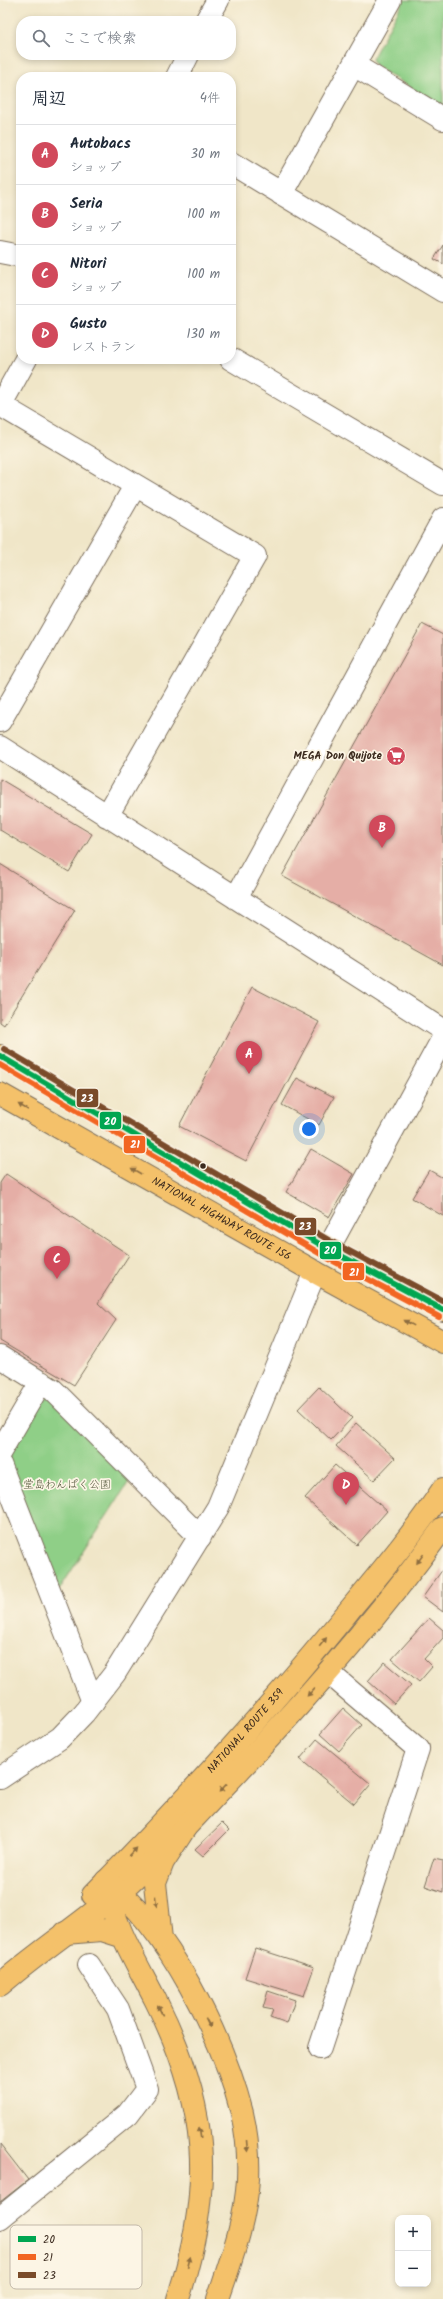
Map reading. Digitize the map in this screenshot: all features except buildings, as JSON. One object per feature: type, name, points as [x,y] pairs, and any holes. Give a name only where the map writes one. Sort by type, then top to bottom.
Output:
[{"type":"highway","points":[[0,1056],[328,1249],[443,1310]]},
{"type":"highway","name":"NATIONAL HIGHWAY ROUTE 156","points":[[0,1094],[315,1272],[443,1342]]},
{"type":"highway","name":"NATIONAL ROUTE 359","points":[[0,1985],[112,1891],[310,1658],[418,1526],[443,1489]]},
{"type":"highway","name":"NATIONAL ROUTE 359","points":[[30,1959],[65,1933],[185,1828],[329,1673],[416,1565],[443,1528]]},
{"type":"highway","points":[[161,1940],[156,1883],[163,1862],[185,1828]]},
{"type":"highway","points":[[112,1891],[121,1936],[173,2036],[185,2068],[196,2109],[202,2149],[202,2192],[196,2233],[178,2299]]},
{"type":"highway","points":[[112,1891],[161,1940],[181,1971],[218,2044],[233,2081],[242,2114],[248,2146],[248,2180],[244,2212],[218,2299]]},
{"type":"highway","points":[[65,1933],[102,1930],[121,1936]]},
{"type":"street","points":[[209,16],[218,0]]},
{"type":"street","points":[[281,194],[390,0]]},
{"type":"street","points":[[180,72],[186,60]]},
{"type":"street","points":[[354,65],[443,119]]},
{"type":"street","points":[[236,166],[443,291]]},
{"type":"street","points":[[0,252],[16,255]]},
{"type":"street","points":[[236,362],[443,484]]},
{"type":"street","points":[[23,364],[0,405],[255,556],[107,816]]},
{"type":"street","points":[[0,721],[135,486]]},
{"type":"street","points":[[236,898],[443,518]]},
{"type":"street","points":[[0,747],[443,1030]]},
{"type":"street","points":[[328,1249],[443,1038]]},
{"type":"street","points":[[0,1778],[60,1738],[93,1702],[115,1673],[200,1537],[218,1507],[315,1272]]},
{"type":"street","points":[[0,1357],[53,1390],[200,1537]]},
{"type":"street","points":[[0,1452],[41,1382]]},
{"type":"street","points":[[0,1464],[93,1702]]},
{"type":"street","points":[[320,2048],[418,1749],[329,1673]]},
{"type":"street","points":[[0,2218],[128,2114],[147,2089],[118,2009],[89,1964]]},
{"type":"green space","points":[[404,0],[443,0],[443,107],[375,66],[372,59]]},
{"type":"green space","name":"堂島わんぱく公園","points":[[43,1389],[130,1480],[59,1590],[2,1458]]},
{"type":"transit line","name":"23","points":[[4,1049],[332,1242],[443,1301]]},
{"type":"transit line","name":"20","points":[[0,1056],[328,1249],[443,1310]]},
{"type":"transit line","name":"21","points":[[0,1065],[324,1256],[439,1317]]},
{"type":"place","name":"MEGA Don Quijote","points":[[396,756]]},
{"type":"place","name":"Seria","points":[[382,848]]},
{"type":"place","name":"Autobacs","points":[[249,1074]]},
{"type":"place","name":"Nitori","points":[[57,1279]]},
{"type":"place","name":"Gusto","points":[[346,1505]]}]
